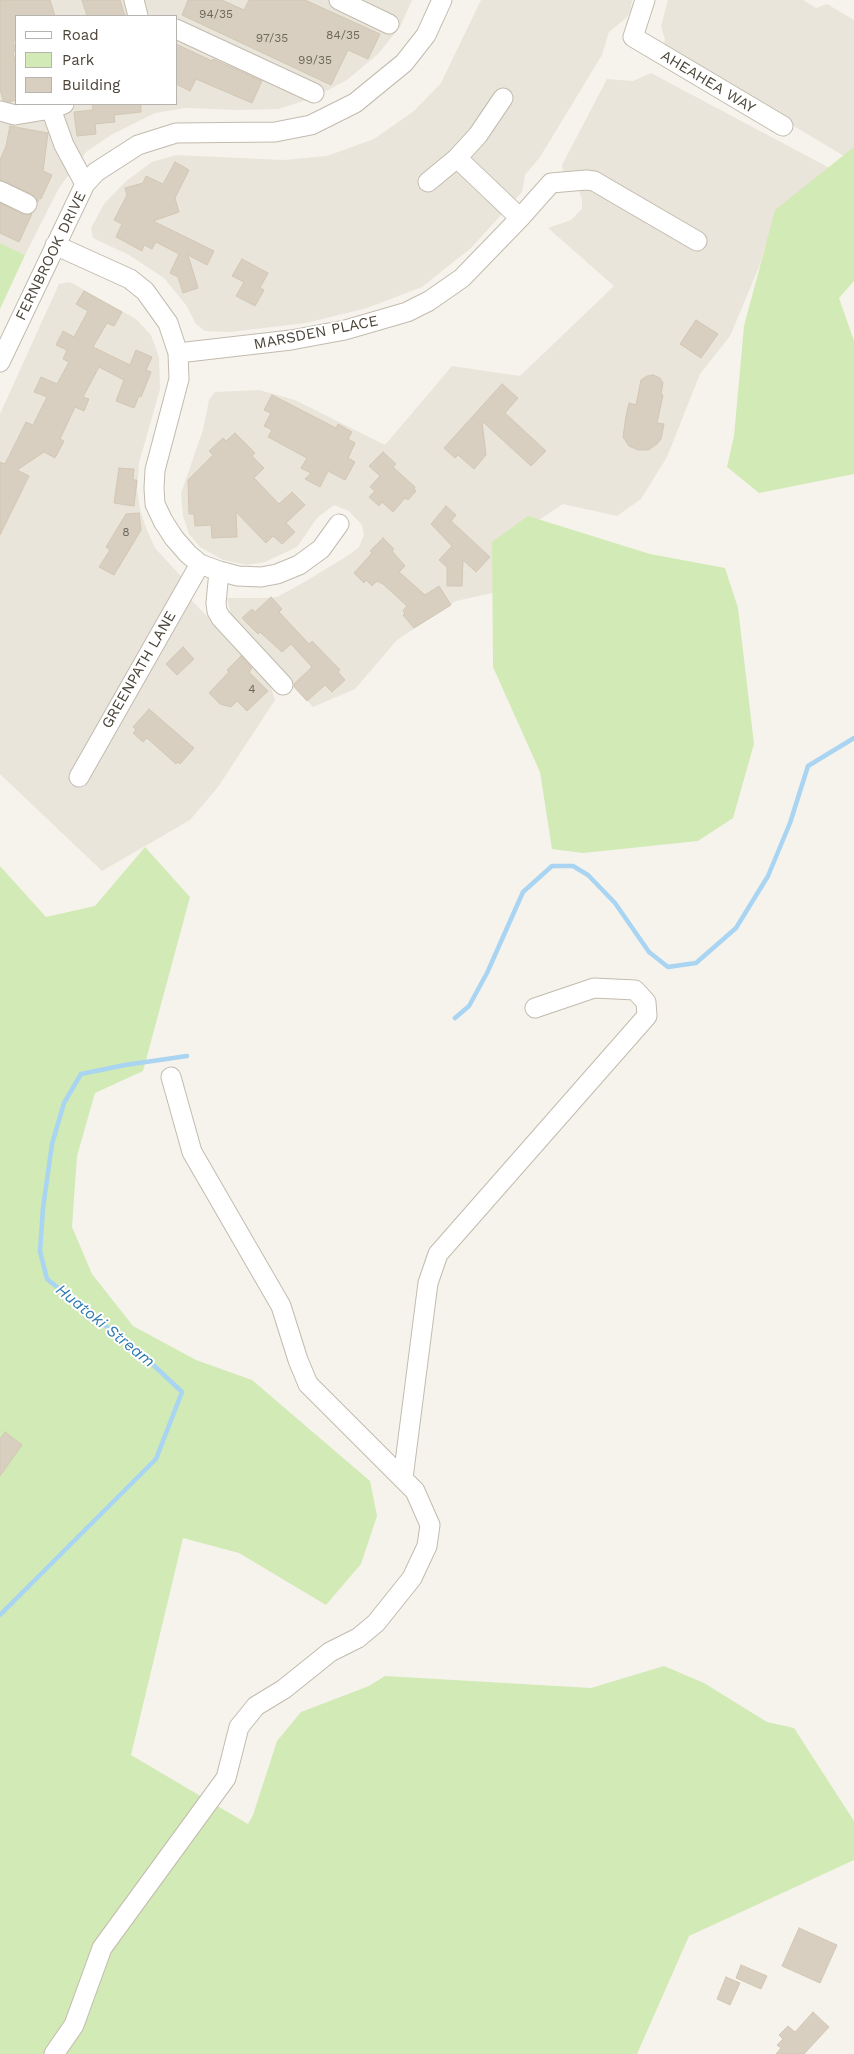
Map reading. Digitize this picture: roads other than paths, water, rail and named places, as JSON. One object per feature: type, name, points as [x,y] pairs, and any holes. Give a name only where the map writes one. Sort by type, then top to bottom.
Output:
[{"type":"street","points":[[339,0],[389,24]]},
{"type":"street","points":[[0,111],[15,115],[59,106],[64,145],[91,178],[138,145],[176,132],[275,132],[311,124],[355,103],[404,63],[426,35],[442,0]]},
{"type":"street","name":"AHEAHEA WAY","points":[[645,0],[633,37],[783,126]]},
{"type":"street","points":[[178,30],[314,92]]},
{"type":"street","points":[[428,182],[456,158],[486,124],[503,98]]},
{"type":"street","points":[[456,158],[520,218]]},
{"type":"street","name":"FERNBROOK DRIVE","points":[[0,362],[55,245],[91,178]]},
{"type":"street","name":"MARSDEN PLACE","points":[[178,353],[291,340],[345,330],[407,312],[429,301],[462,278],[520,218],[551,182],[594,181],[698,241]]},
{"type":"street","points":[[0,191],[27,204]]},
{"type":"street","points":[[55,245],[130,280],[145,291],[168,323],[178,353],[179,378],[155,470],[155,504],[174,538],[188,554],[200,564],[238,576],[260,577],[277,574],[299,565],[321,549],[339,524]]},
{"type":"street","name":"GREENPATH LANE","points":[[79,777],[200,564]]},
{"type":"street","points":[[220,571],[216,603],[221,618],[283,685]]},
{"type":"street","points":[[403,1478],[428,1283],[438,1254],[647,1016],[646,1002],[635,990],[594,988],[535,1008]]},
{"type":"street","points":[[54,2054],[74,2024],[102,1948],[226,1778],[239,1727],[256,1706],[284,1689],[330,1652],[358,1638],[376,1623],[412,1578],[427,1546],[430,1525],[415,1491],[308,1384],[298,1360],[281,1306],[192,1152],[171,1077]]},
{"type":"waterway","points":[[455,1018],[469,1006],[487,973],[523,892],[552,866],[573,866],[588,875],[615,903],[649,952],[668,967],[696,963],[736,928],[768,876],[790,823],[808,766],[854,738]]},
{"type":"waterway","name":"Huatoki Stream","points":[[0,1615],[156,1459],[182,1392],[148,1360],[47,1279],[40,1251],[43,1208],[52,1144],[64,1103],[81,1074],[125,1065],[187,1056]]}]
